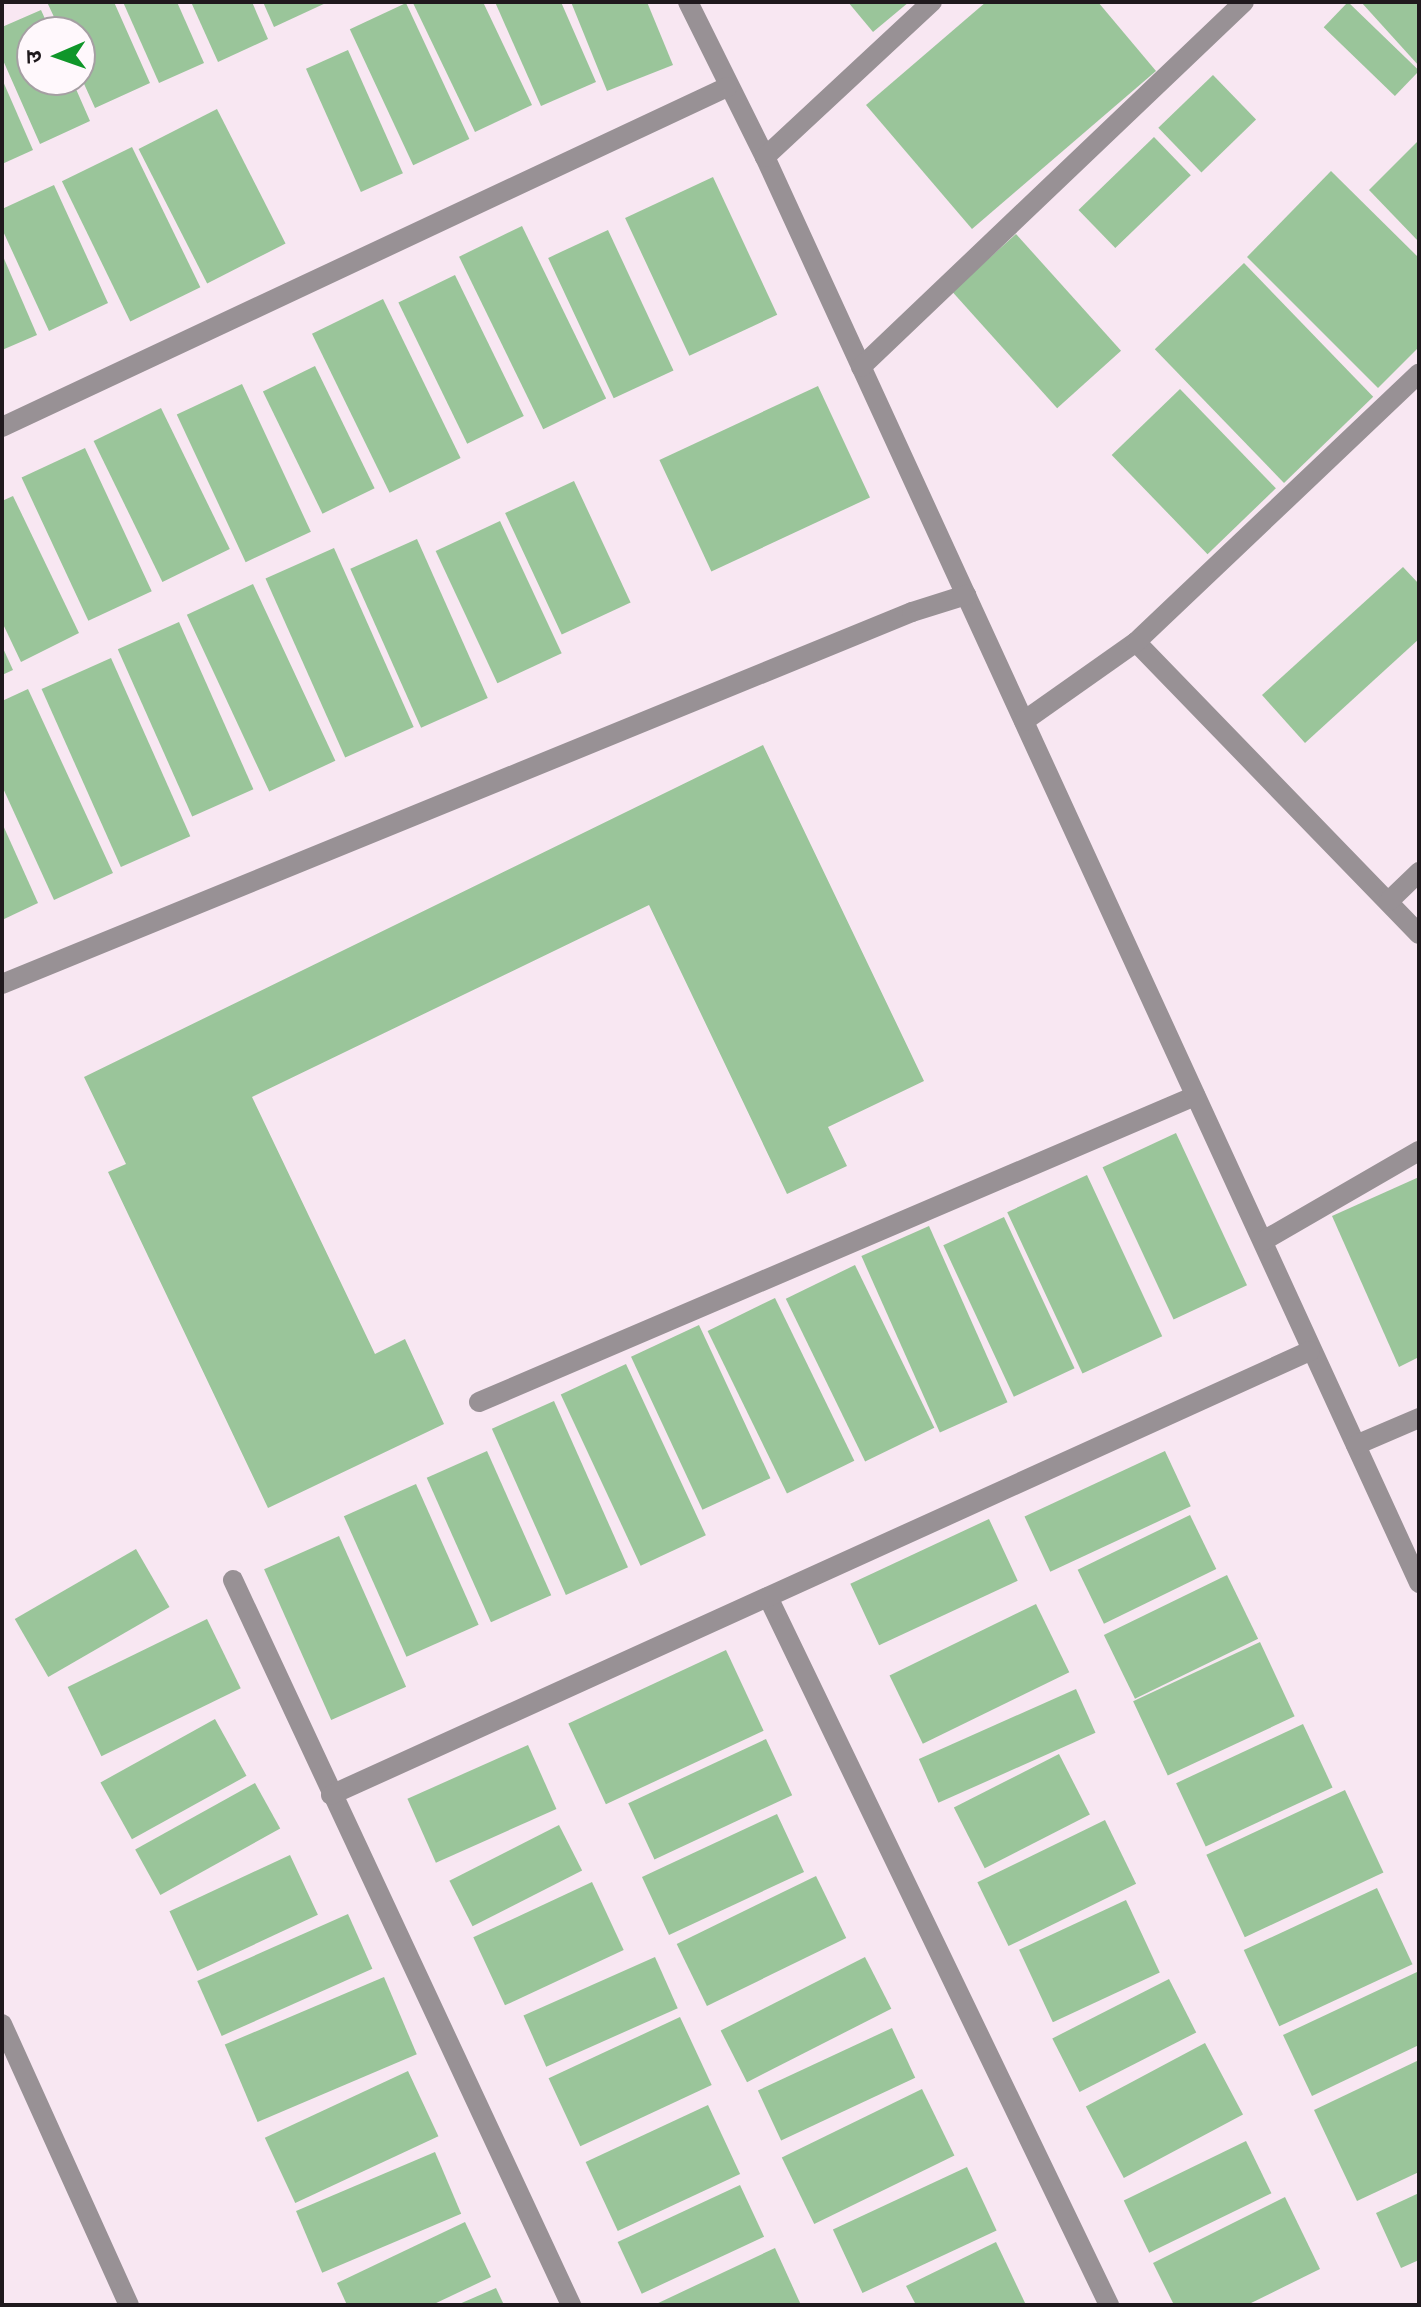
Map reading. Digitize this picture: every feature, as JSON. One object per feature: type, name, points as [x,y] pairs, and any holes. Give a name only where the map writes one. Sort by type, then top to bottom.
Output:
[{"type":"street","points":[[688,2],[727,87],[765,157],[1419,1583]]},
{"type":"street","points":[[765,157],[932,2]]},
{"type":"street","points":[[861,367],[1244,2]]},
{"type":"street","points":[[2,427],[727,87]]},
{"type":"street","points":[[1024,721],[1136,642],[1419,373]]},
{"type":"street","points":[[2,984],[912,612],[966,595]]},
{"type":"street","points":[[1136,642],[1419,934]]},
{"type":"street","points":[[1389,901],[1419,872]]},
{"type":"street","points":[[479,1402],[1195,1096]]},
{"type":"street","points":[[1263,1241],[1419,1151]]},
{"type":"street","points":[[331,1795],[1310,1351]]},
{"type":"street","points":[[1356,1445],[1419,1418]]},
{"type":"street","points":[[233,1580],[571,2305]]},
{"type":"street","points":[[768,1597],[1109,2305]]},
{"type":"street","points":[[2,2024],[129,2305]]},
{"type":"building","points":[[47,2],[114,2],[150,83],[95,108],[90,96],[96,96],[96,16],[54,16]]},
{"type":"building","points":[[123,2],[177,2],[204,63],[159,83]]},
{"type":"building","points":[[191,2],[252,2],[268,39],[218,62]]},
{"type":"building","points":[[263,2],[328,2],[274,27]]},
{"type":"building","points":[[483,2],[532,105],[475,132],[413,3]]},
{"type":"building","points":[[495,2],[561,2],[596,82],[541,106]]},
{"type":"building","points":[[571,2],[647,2],[673,65],[607,91]]},
{"type":"building","points":[[848,2],[909,2],[873,32]]},
{"type":"building","points":[[986,2],[1098,2],[1156,71],[972,229],[866,105]]},
{"type":"building","points":[[1348,2],[1419,71],[1395,96],[1324,27]]},
{"type":"building","points":[[1361,2],[1419,2],[1419,66]]},
{"type":"building","points":[[406,3],[469,139],[413,165],[350,29]]},
{"type":"building","points":[[41,10],[44,16],[27,16]]},
{"type":"building","points":[[16,21],[16,90],[2,58],[2,27]]},
{"type":"building","points":[[348,50],[403,173],[361,192],[306,69]]},
{"type":"building","points":[[1213,75],[1256,120],[1201,172],[1158,128]]},
{"type":"building","points":[[2,79],[33,150],[2,164]]},
{"type":"building","points":[[19,96],[79,96],[90,121],[40,144]]},
{"type":"building","points":[[217,109],[286,244],[207,283],[139,149]]},
{"type":"building","points":[[1154,137],[1191,175],[1115,248],[1078,210]]},
{"type":"building","points":[[1419,140],[1419,242],[1369,190]]},
{"type":"building","points":[[132,147],[200,287],[130,321],[62,181]]},
{"type":"building","points":[[1331,171],[1419,258],[1419,347],[1378,388],[1247,257]]},
{"type":"building","points":[[713,177],[777,315],[689,356],[625,218]]},
{"type":"building","points":[[54,185],[108,303],[49,331],[2,229],[2,209]]},
{"type":"building","points":[[522,226],[606,399],[543,429],[459,257]]},
{"type":"building","points":[[608,230],[674,370],[614,398],[548,258]]},
{"type":"building","points":[[1016,234],[1121,351],[1057,408],[952,292]]},
{"type":"building","points":[[2,254],[37,335],[2,350]]},
{"type":"building","points":[[1244,263],[1373,397],[1284,483],[1155,349]]},
{"type":"building","points":[[455,275],[524,416],[467,444],[398,303]]},
{"type":"building","points":[[383,299],[461,458],[390,493],[312,334]]},
{"type":"building","points":[[315,366],[375,488],[322,514],[263,391]]},
{"type":"building","points":[[242,384],[311,532],[246,562],[177,414]]},
{"type":"building","points":[[818,386],[870,497],[711,571],[659,460]]},
{"type":"building","points":[[1180,389],[1276,488],[1208,554],[1112,455]]},
{"type":"building","points":[[161,408],[230,549],[162,582],[94,441]]},
{"type":"building","points":[[85,448],[152,591],[88,621],[22,478]]},
{"type":"building","points":[[574,481],[631,602],[562,635],[505,513]]},
{"type":"building","points":[[13,496],[79,633],[21,662],[2,622],[2,501]]},
{"type":"building","points":[[500,521],[562,653],[497,683],[436,551]]},
{"type":"building","points":[[417,539],[488,698],[421,728],[350,569]]},
{"type":"building","points":[[334,548],[414,727],[345,758],[265,579]]},
{"type":"building","points":[[1403,567],[1419,584],[1419,639],[1305,743],[1262,695]]},
{"type":"building","points":[[253,584],[335,761],[269,792],[187,615]]},
{"type":"building","points":[[179,622],[253,789],[192,816],[118,649]]},
{"type":"building","points":[[2,646],[13,670],[2,675]]},
{"type":"building","points":[[111,658],[190,836],[121,867],[42,689]]},
{"type":"building","points":[[28,689],[113,873],[54,900],[2,786],[2,701]]},
{"type":"building","points":[[763,745],[924,1081],[828,1127],[847,1166],[787,1194],[649,905],[252,1097],[375,1354],[405,1339],[444,1424],[268,1508],[108,1172],[126,1164],[84,1077]]},
{"type":"building","points":[[2,823],[38,903],[2,920]]},
{"type":"building","points":[[1176,1133],[1247,1285],[1174,1319],[1103,1167]]},
{"type":"building","points":[[1087,1175],[1162,1336],[1082,1374],[1007,1212]]},
{"type":"building","points":[[1419,1177],[1419,1357],[1399,1367],[1332,1216]]},
{"type":"building","points":[[1004,1217],[1075,1368],[1014,1397],[943,1245]]},
{"type":"building","points":[[929,1226],[1008,1402],[940,1432],[861,1256]]},
{"type":"building","points":[[855,1265],[934,1428],[865,1461],[786,1299]]},
{"type":"building","points":[[775,1298],[854,1461],[787,1494],[708,1331]]},
{"type":"building","points":[[699,1325],[770,1478],[702,1510],[631,1357]]},
{"type":"building","points":[[626,1364],[706,1535],[641,1566],[561,1394]]},
{"type":"building","points":[[554,1401],[628,1567],[566,1595],[492,1429]]},
{"type":"building","points":[[487,1451],[551,1595],[491,1622],[427,1478]]},
{"type":"building","points":[[1165,1451],[1191,1506],[1050,1572],[1025,1517]]},
{"type":"building","points":[[416,1484],[479,1625],[406,1657],[344,1516]]},
{"type":"building","points":[[1190,1515],[1216,1569],[1104,1624],[1078,1570]]},
{"type":"building","points":[[989,1519],[1018,1581],[879,1645],[850,1584]]},
{"type":"building","points":[[339,1536],[406,1687],[331,1720],[264,1569]]},
{"type":"building","points":[[136,1549],[170,1607],[48,1677],[15,1619]]},
{"type":"building","points":[[1227,1575],[1258,1639],[1135,1699],[1104,1635]]},
{"type":"building","points":[[1036,1604],[1069,1672],[923,1744],[889,1675]]},
{"type":"building","points":[[207,1619],[241,1688],[101,1756],[68,1687]]},
{"type":"building","points":[[1260,1642],[1295,1716],[1168,1775],[1133,1701]]},
{"type":"building","points":[[726,1650],[764,1731],[606,1804],[568,1724]]},
{"type":"building","points":[[1076,1689],[1096,1733],[938,1803],[919,1759]]},
{"type":"building","points":[[215,1719],[247,1776],[132,1839],[100,1783]]},
{"type":"building","points":[[1303,1724],[1333,1787],[1206,1847],[1176,1783]]},
{"type":"building","points":[[766,1739],[792,1795],[654,1859],[628,1803]]},
{"type":"building","points":[[528,1745],[556,1809],[436,1863],[407,1799]]},
{"type":"building","points":[[1059,1754],[1090,1815],[985,1868],[954,1808]]},
{"type":"building","points":[[255,1783],[280,1828],[160,1895],[135,1849]]},
{"type":"building","points":[[1345,1790],[1383,1872],[1245,1937],[1206,1855]]},
{"type":"building","points":[[777,1814],[804,1872],[669,1935],[642,1877]]},
{"type":"building","points":[[1105,1820],[1136,1884],[1008,1946],[977,1882]]},
{"type":"building","points":[[559,1825],[582,1870],[473,1926],[449,1881]]},
{"type":"building","points":[[290,1855],[318,1915],[197,1971],[169,1911]]},
{"type":"building","points":[[816,1876],[846,1938],[707,2006],[677,1944]]},
{"type":"building","points":[[592,1882],[624,1950],[505,2005],[473,1937]]},
{"type":"building","points":[[1377,1888],[1412,1964],[1279,2026],[1244,1950]]},
{"type":"building","points":[[1126,1900],[1160,1973],[1053,2022],[1019,1950]]},
{"type":"building","points":[[348,1914],[372,1969],[222,2036],[197,1981]]},
{"type":"building","points":[[655,1957],[678,2008],[546,2067],[523,2016]]},
{"type":"building","points":[[865,1957],[891,2009],[747,2082],[721,2031]]},
{"type":"building","points":[[1417,1972],[1419,2045],[1312,2096],[1283,2035]]},
{"type":"building","points":[[384,1977],[417,2054],[258,2122],[225,2045]]},
{"type":"building","points":[[1169,1979],[1196,2032],[1080,2092],[1052,2038]]},
{"type":"building","points":[[680,2017],[712,2085],[580,2146],[549,2078]]},
{"type":"building","points":[[892,2028],[915,2078],[781,2140],[758,2091]]},
{"type":"building","points":[[1205,2043],[1243,2115],[1124,2178],[1086,2106]]},
{"type":"building","points":[[1419,2060],[1419,2172],[1357,2201],[1314,2110]]},
{"type":"building","points":[[408,2071],[438,2136],[295,2203],[265,2138]]},
{"type":"building","points":[[922,2089],[954,2156],[814,2224],[782,2157]]},
{"type":"building","points":[[708,2105],[740,2174],[618,2231],[586,2162]]},
{"type":"building","points":[[1246,2141],[1271,2193],[1149,2253],[1124,2201]]},
{"type":"building","points":[[435,2152],[461,2214],[322,2273],[296,2211]]},
{"type":"building","points":[[967,2167],[997,2230],[862,2293],[833,2230]]},
{"type":"building","points":[[740,2185],[764,2237],[642,2294],[618,2242]]},
{"type":"building","points":[[1419,2193],[1419,2260],[1401,2268],[1376,2213]]},
{"type":"building","points":[[1285,2197],[1320,2269],[1247,2305],[1174,2305],[1153,2263]]},
{"type":"building","points":[[465,2222],[491,2277],[432,2305],[347,2305],[337,2283]]},
{"type":"building","points":[[996,2242],[1026,2305],[916,2305],[906,2286]]},
{"type":"building","points":[[775,2248],[801,2305],[654,2305]]},
{"type":"building","points":[[496,2288],[504,2305],[457,2305]]}]
